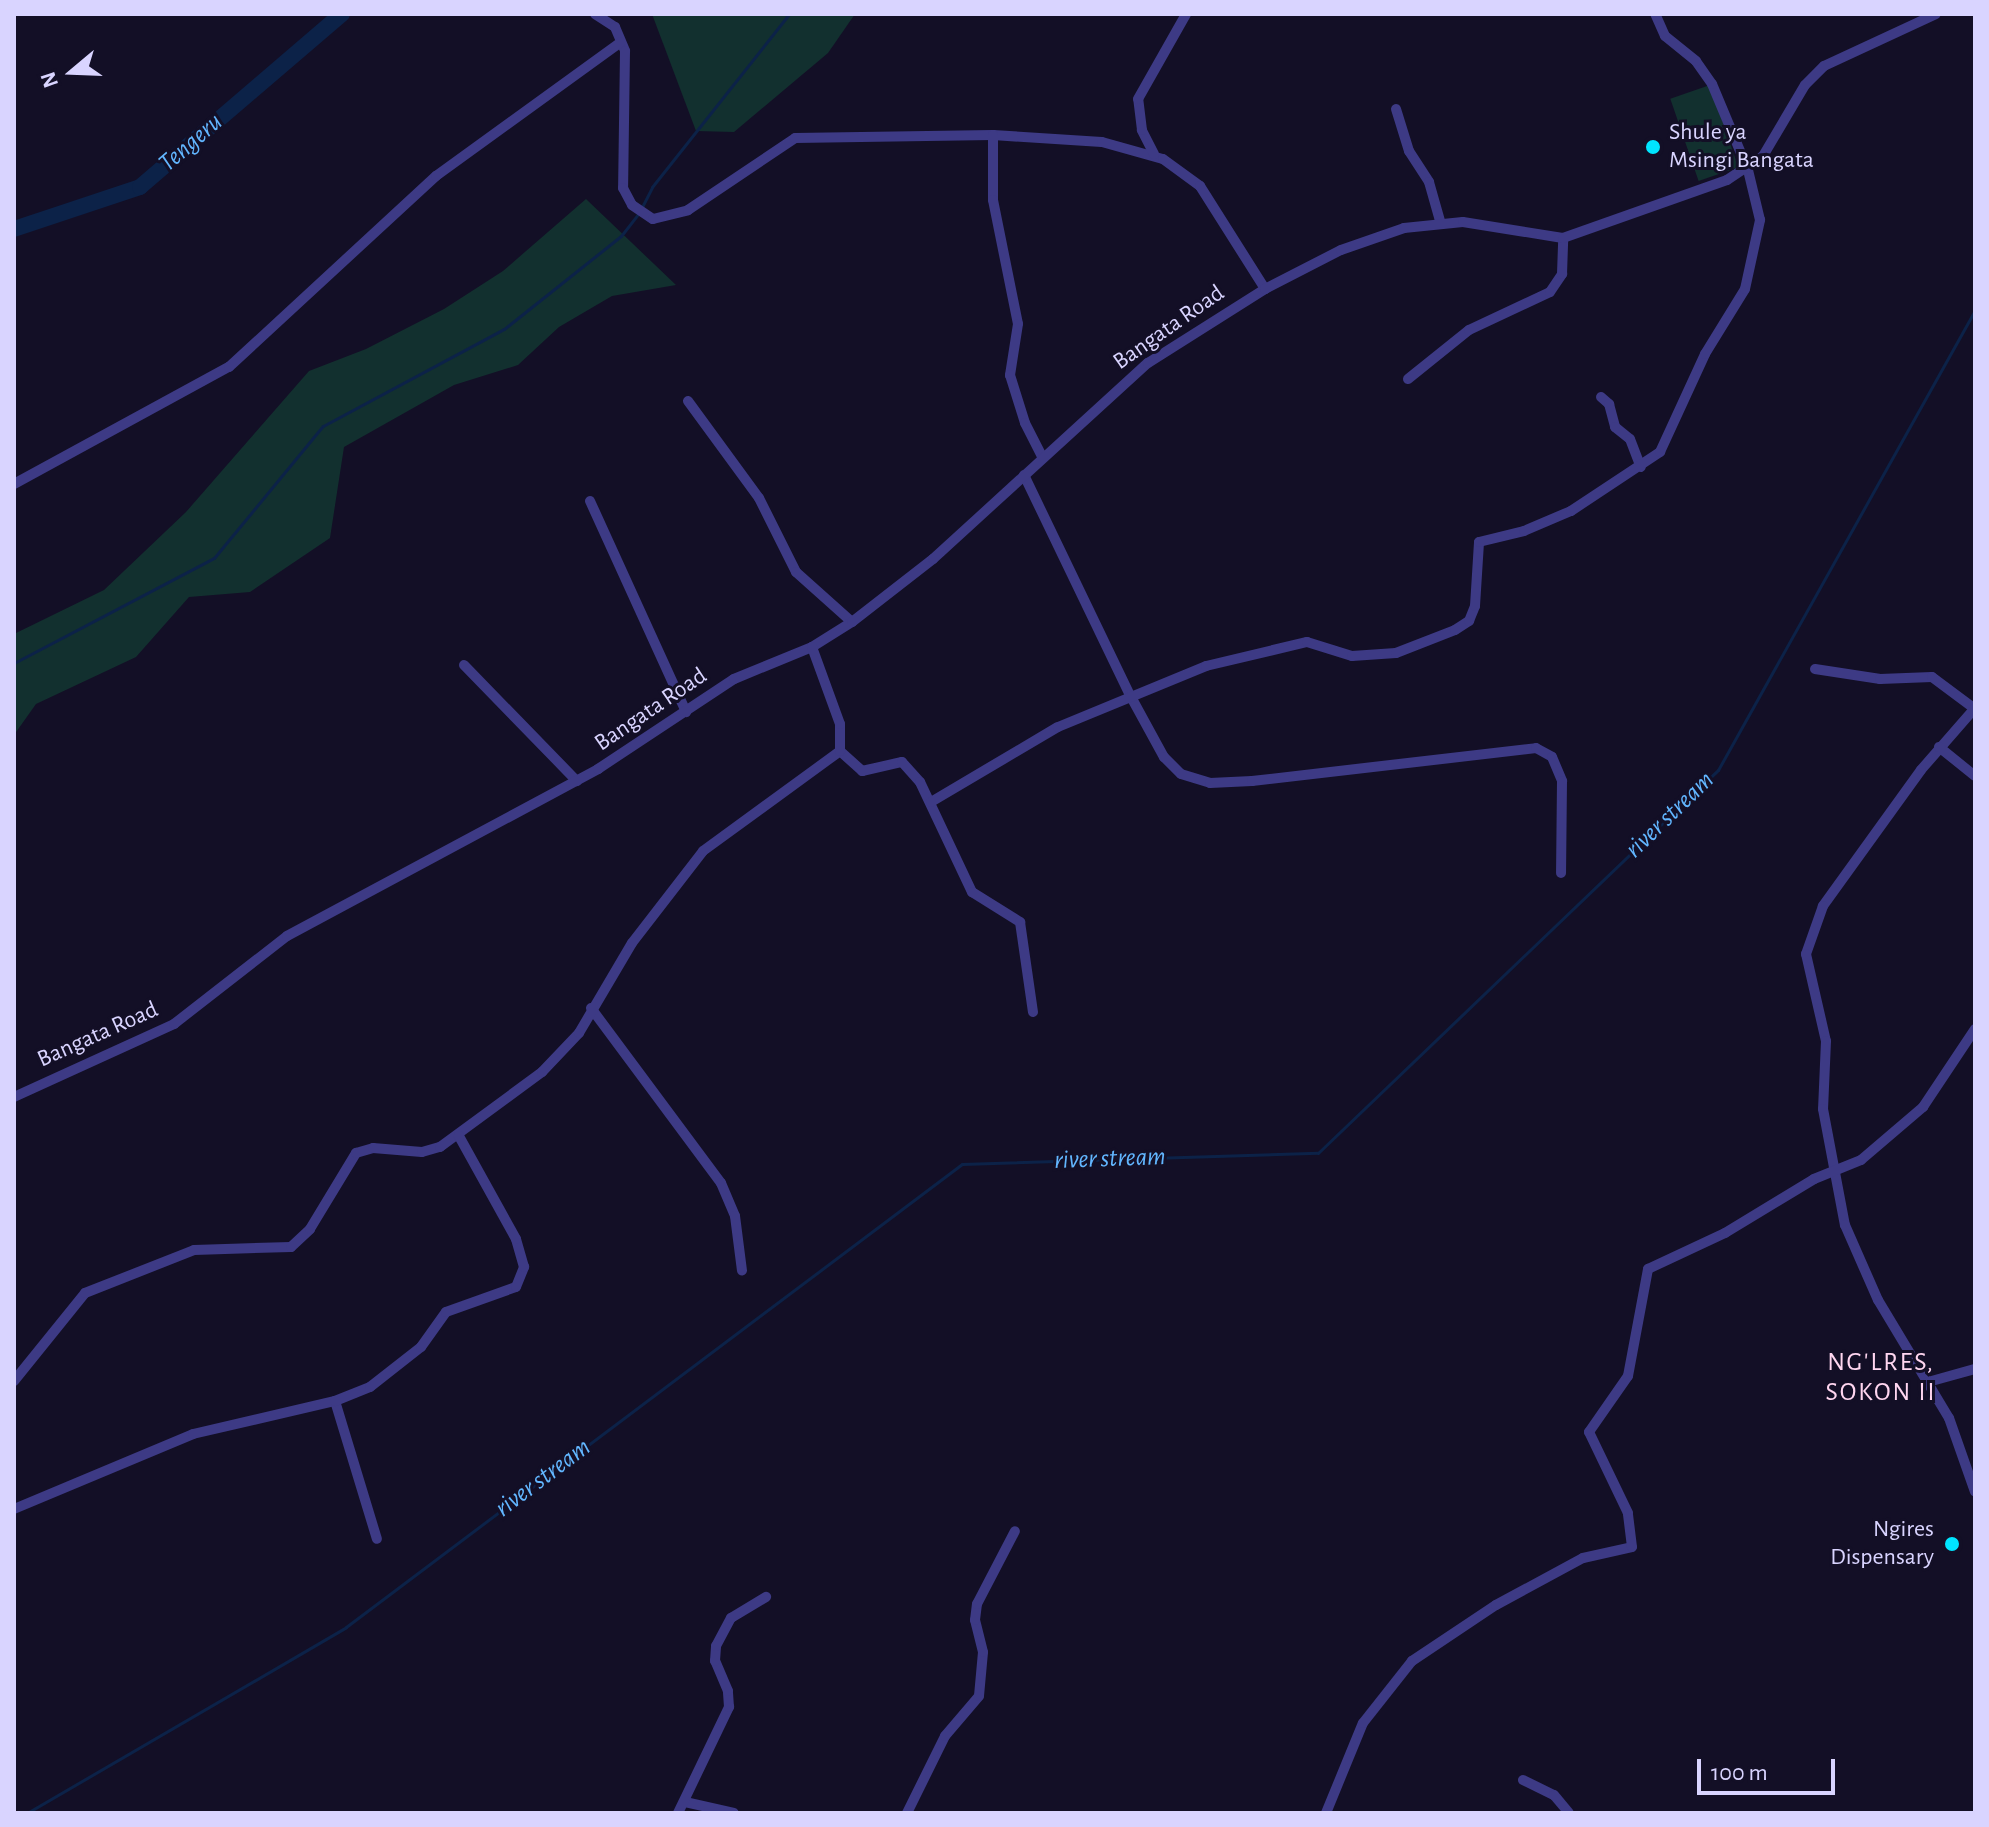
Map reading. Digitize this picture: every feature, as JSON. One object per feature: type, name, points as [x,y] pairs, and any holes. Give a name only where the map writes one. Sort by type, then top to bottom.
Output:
[{"type":"street","points":[[14,484],[229,367],[436,176],[621,42],[615,27],[595,14]]},
{"type":"street","points":[[1154,154],[1142,130],[1138,99],[1186,14]]},
{"type":"street","points":[[931,802],[1058,727],[1130,695],[1276,647],[1307,642],[1340,655],[1369,657],[1396,653],[1455,630],[1469,621],[1475,606],[1479,542],[1546,523],[1641,467],[1668,441],[1705,354],[1745,289],[1760,220],[1748,170],[1704,70],[1665,36],[1655,14]]},
{"type":"street","points":[[1748,170],[1768,148],[1805,85],[1824,66],[1936,14]]},
{"type":"street","name":"Bangata Road","points":[[621,42],[627,71],[621,180],[632,205],[653,219],[688,210],[795,138],[993,135],[1102,142],[1154,154],[1206,193],[1265,289]]},
{"type":"street","points":[[1396,109],[1409,151],[1429,182],[1440,221]]},
{"type":"street","points":[[993,135],[993,200],[1018,324],[1010,375],[1025,423],[1042,457]]},
{"type":"street","name":"Bangata Road","points":[[14,1097],[160,1032],[287,936],[577,781],[734,679],[812,647],[852,622],[923,567],[1167,348],[1265,289],[1389,232],[1440,221],[1563,238],[1748,170]]},
{"type":"street","points":[[1408,379],[1469,330],[1550,292],[1562,274],[1563,238]]},
{"type":"street","points":[[1601,397],[1615,427],[1632,442],[1641,467]]},
{"type":"street","points":[[688,401],[759,498],[796,572],[852,622]]},
{"type":"street","points":[[1024,475],[1130,695],[1164,757],[1181,774],[1210,783],[1522,749],[1546,751],[1562,781],[1561,873]]},
{"type":"street","points":[[590,501],[686,712]]},
{"type":"street","points":[[812,647],[840,724],[840,751],[862,771],[902,762],[931,802],[972,892],[1020,922],[1033,1012]]},
{"type":"street","points":[[464,665],[577,781]]},
{"type":"street","points":[[1815,669],[1880,679],[1932,677],[1975,708],[1939,747],[1823,906],[1808,940],[1812,993],[1826,1041],[1823,1109],[1832,1171],[1863,1270],[1949,1418],[1975,1492]]},
{"type":"street","points":[[1939,747],[1975,776]]},
{"type":"street","points":[[14,1381],[85,1293],[194,1250],[291,1247],[310,1229],[356,1153],[373,1148],[422,1152],[459,1136],[542,1072],[579,1033],[591,1008],[639,933],[712,842],[840,751]]},
{"type":"street","points":[[591,1008],[721,1183],[735,1216],[742,1271]]},
{"type":"street","points":[[1326,1813],[1363,1723],[1412,1661],[1496,1605],[1583,1558],[1632,1547],[1628,1513],[1589,1432],[1628,1376],[1648,1269],[1725,1233],[1832,1171],[1861,1160],[1923,1107],[1975,1029]]},
{"type":"street","points":[[14,1509],[193,1434],[335,1401],[370,1387],[399,1366],[446,1312],[512,1290],[521,1281],[524,1267],[516,1239],[459,1136]]},
{"type":"street","points":[[1928,1382],[1975,1369]]},
{"type":"street","points":[[335,1401],[377,1539]]},
{"type":"street","points":[[907,1813],[945,1736],[979,1696],[983,1652],[975,1620],[977,1604],[1015,1531]]},
{"type":"street","points":[[678,1813],[729,1707],[728,1691],[715,1661],[716,1646],[731,1618],[766,1597]]},
{"type":"street","points":[[1523,1780],[1554,1795],[1569,1813]]},
{"type":"street","points":[[685,1802],[734,1813]]},
{"type":"green space","points":[[652,14],[855,14],[828,53],[734,132],[696,131]]},
{"type":"green space","points":[[1710,85],[1738,167],[1699,181],[1670,99]]},
{"type":"green space","points":[[586,199],[676,285],[612,296],[559,327],[518,365],[454,385],[344,447],[330,538],[250,592],[189,597],[136,657],[36,704],[14,735],[14,634],[104,590],[186,512],[309,371],[366,349],[444,309],[503,271]]},
{"type":"waterway","name":"Tengeru","points":[[14,229],[140,187],[342,14]]},
{"type":"waterway","points":[[642,207],[652,187],[789,14]]},
{"type":"waterway","points":[[14,663],[214,558],[323,426],[504,329],[621,236],[638,214]]},
{"type":"waterway","name":"river stream","points":[[27,1813],[346,1627],[962,1164],[1318,1153],[1718,770],[1975,310]]},
{"type":"place","name":"Shule ya Msingi Bangata","points":[[1653,147]]},
{"type":"place","name":"Ngires Dispensary","points":[[1952,1544]]},
{"type":"district","name":"NG'LRES, SOKON II","points":[[1881,1378]]}]
